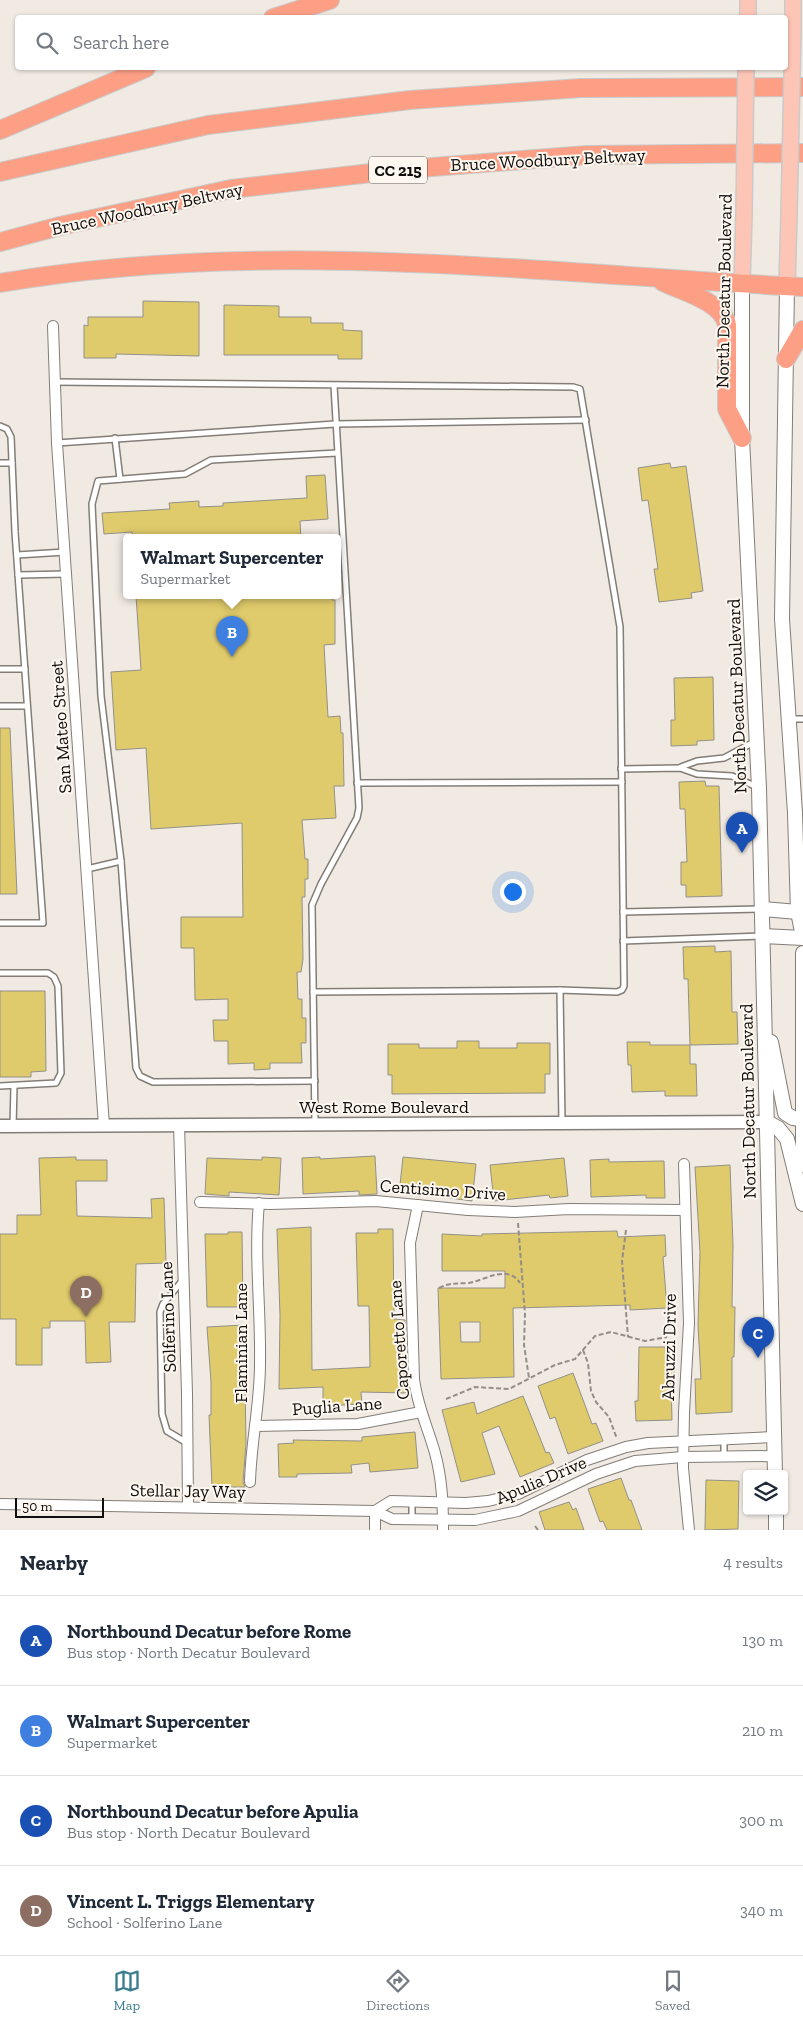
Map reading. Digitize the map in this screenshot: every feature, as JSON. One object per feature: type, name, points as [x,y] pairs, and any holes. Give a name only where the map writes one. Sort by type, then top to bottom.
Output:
[{"type":"highway","points":[[282,15],[330,0]]},
{"type":"highway","points":[[0,130],[141,70]]},
{"type":"highway","points":[[0,172],[208,125],[410,100],[582,88],[803,87]]},
{"type":"highway","name":"Bruce Woodbury Beltway","points":[[0,242],[60,226],[231,189],[406,169],[587,155],[803,154]]},
{"type":"highway","points":[[0,283],[136,266],[255,260],[482,265],[795,287]]},
{"type":"highway","points":[[653,278],[712,305],[723,314],[727,325],[727,408],[742,438]]},
{"type":"highway","points":[[786,359],[803,330]]},
{"type":"main road","points":[[748,0],[748,15]]},
{"type":"main road","points":[[763,936],[803,937],[783,646],[781,554],[786,359],[795,287],[788,214],[793,0]]},
{"type":"main road","name":"North Decatur Boulevard","points":[[746,70],[742,284],[742,438],[758,740],[775,1470]]},
{"type":"main road","points":[[763,909],[801,912]]},
{"type":"main road","points":[[803,953],[803,1165]]},
{"type":"main road","points":[[765,1017],[780,1080],[785,1113],[793,1118],[803,1119]]},
{"type":"main road","points":[[767,1122],[778,1128],[787,1139],[803,1204]]},
{"type":"main road","points":[[776,1515],[776,1530]]},
{"type":"street","name":"San Mateo Street","points":[[53,326],[57,443],[104,1126]]},
{"type":"street","name":"West Rome Boulevard","points":[[0,1126],[767,1122]]},
{"type":"street","name":"Solferino Lane","points":[[179,1125],[188,1443],[188,1508]]},
{"type":"street","name":"Abruzzi Drive","points":[[684,1164],[689,1323],[683,1457],[689,1530]]},
{"type":"street","name":"Centisimo Drive","points":[[200,1202],[376,1201],[506,1212],[569,1209],[684,1210]]},
{"type":"street","name":"Flaminian Lane","points":[[250,1482],[251,1449],[260,1363],[257,1242],[259,1202]]},
{"type":"street","name":"Caporetto Lane","points":[[418,1205],[410,1243],[414,1379],[416,1397],[438,1466],[443,1502],[443,1525]]},
{"type":"street","name":"Puglia Lane","points":[[254,1426],[358,1424],[421,1412]]},
{"type":"street","name":"Apulia Drive","points":[[375,1511],[390,1501],[488,1501],[518,1494],[567,1469],[604,1453],[626,1447],[684,1441],[774,1437]]},
{"type":"street","name":"Apulia Drive","points":[[375,1511],[392,1519],[443,1525],[518,1511],[596,1474],[635,1461],[683,1457],[774,1456]]},
{"type":"street","name":"Stellar Jay Way","points":[[0,1504],[375,1511]]},
{"type":"street","points":[[375,1511],[375,1530]]},
{"type":"lane","points":[[55,382],[573,387],[580,389],[620,627],[624,986],[622,990],[617,992],[560,990],[313,992]]},
{"type":"lane","points":[[315,1125],[312,905],[321,884],[357,818],[359,808],[334,386]]},
{"type":"lane","points":[[57,443],[335,424],[586,420]]},
{"type":"lane","points":[[0,426],[7,430],[11,437],[18,575],[43,923],[0,923]]},
{"type":"lane","points":[[115,438],[120,479]]},
{"type":"lane","points":[[315,1081],[152,1082],[140,1076],[136,1068],[121,860],[101,696],[92,504],[98,481],[185,474],[211,460],[337,454]]},
{"type":"lane","points":[[0,463],[12,464]]},
{"type":"lane","points":[[17,554],[66,552]]},
{"type":"lane","points":[[18,575],[67,574]]},
{"type":"lane","points":[[0,669],[25,669]]},
{"type":"lane","points":[[0,706],[27,706]]},
{"type":"lane","points":[[788,720],[803,719]]},
{"type":"lane","points":[[680,768],[697,761],[724,758],[758,740]]},
{"type":"lane","points":[[621,769],[680,768],[697,774],[732,776],[759,788]]},
{"type":"lane","points":[[357,783],[622,782]]},
{"type":"lane","points":[[86,869],[121,860]]},
{"type":"lane","points":[[623,912],[763,909]]},
{"type":"lane","points":[[623,941],[763,936]]},
{"type":"lane","points":[[0,973],[48,973],[54,977],[58,986],[61,1073],[56,1083],[0,1086]]},
{"type":"lane","points":[[560,990],[562,1124]]},
{"type":"lane","points":[[13,1126],[14,1086]]},
{"type":"lane","points":[[184,1280],[163,1304],[160,1312],[162,1414],[167,1431],[188,1443]]},
{"type":"lane","points":[[724,1439],[724,1456]]},
{"type":"lane","points":[[567,1469],[574,1484]]},
{"type":"lane","points":[[412,1501],[412,1520]]},
{"type":"path","points":[[518,1222],[521,1285],[525,1314],[524,1345],[529,1378]]},
{"type":"path","points":[[626,1230],[622,1261],[628,1337]]},
{"type":"path","points":[[439,1288],[448,1283],[471,1283],[486,1276],[508,1274],[517,1278],[521,1285]]},
{"type":"path","points":[[446,1400],[475,1387],[509,1389],[555,1365],[575,1359],[595,1336],[611,1332],[646,1341],[667,1337]]},
{"type":"path","points":[[583,1350],[588,1363],[591,1391],[596,1402],[610,1417],[618,1442]]},
{"type":"path","points":[[535,1526],[538,1530]]},
{"type":"building","points":[[143,301],[199,302],[199,356],[116,354],[116,358],[84,358],[84,325],[88,326],[88,317],[143,317]]},
{"type":"building","points":[[224,305],[279,306],[279,317],[311,317],[311,323],[343,323],[343,330],[362,331],[362,359],[338,359],[338,355],[224,355]]},
{"type":"building","points":[[670,463],[671,468],[686,466],[703,591],[691,593],[692,598],[659,602],[654,569],[658,569],[648,500],[642,501],[638,468]]},
{"type":"building","points":[[325,475],[328,519],[300,521],[301,534],[132,534],[132,532],[104,534],[102,513],[170,509],[169,503],[199,501],[199,507],[223,506],[223,503],[307,498],[306,476]]},
{"type":"building","points":[[136,599],[335,600],[335,644],[324,645],[328,717],[340,716],[341,733],[343,733],[344,786],[334,786],[336,818],[302,820],[305,859],[308,859],[308,879],[305,879],[305,897],[302,897],[303,959],[301,972],[297,972],[298,999],[302,999],[302,1018],[306,1018],[306,1043],[301,1043],[302,1063],[270,1063],[270,1069],[254,1070],[254,1063],[228,1064],[228,1041],[214,1041],[213,1020],[228,1020],[228,999],[195,1000],[194,948],[181,948],[181,917],[243,917],[242,823],[151,829],[146,748],[116,750],[111,672],[141,670]]},
{"type":"building","points":[[713,677],[714,740],[697,741],[697,745],[671,746],[671,720],[675,720],[674,678]]},
{"type":"building","points":[[0,728],[10,728],[17,894],[0,894]]},
{"type":"building","points":[[705,781],[706,786],[719,786],[722,896],[686,897],[686,885],[681,885],[681,862],[687,862],[685,809],[680,809],[679,782]]},
{"type":"building","points":[[715,946],[715,952],[731,951],[732,1012],[737,1012],[738,1044],[690,1045],[688,979],[684,979],[683,947]]},
{"type":"building","points":[[0,991],[45,991],[46,1071],[31,1072],[31,1077],[0,1077]]},
{"type":"building","points":[[457,1041],[479,1041],[479,1048],[517,1048],[517,1043],[550,1043],[550,1074],[545,1074],[545,1093],[392,1094],[392,1075],[388,1075],[388,1044],[419,1044],[419,1048],[457,1048]]},
{"type":"building","points":[[627,1042],[650,1042],[650,1045],[690,1045],[690,1064],[696,1064],[697,1096],[665,1096],[665,1091],[632,1092],[631,1065],[628,1065]]},
{"type":"building","points":[[375,1156],[377,1194],[359,1195],[359,1191],[303,1194],[302,1158]]},
{"type":"building","points":[[76,1157],[76,1160],[107,1160],[107,1181],[76,1181],[77,1216],[152,1218],[151,1199],[164,1198],[166,1263],[136,1264],[135,1322],[109,1322],[111,1362],[86,1363],[85,1321],[50,1321],[50,1328],[42,1328],[42,1365],[16,1365],[16,1319],[0,1319],[0,1234],[17,1234],[17,1215],[41,1215],[39,1158]]},
{"type":"building","points":[[262,1157],[281,1158],[279,1195],[229,1192],[229,1196],[205,1194],[207,1158],[262,1160]]},
{"type":"building","points":[[403,1157],[476,1164],[472,1201],[421,1194],[421,1196],[399,1194]]},
{"type":"building","points":[[564,1158],[568,1196],[550,1198],[549,1195],[494,1201],[490,1165]]},
{"type":"building","points":[[609,1159],[609,1162],[664,1161],[665,1198],[646,1198],[646,1195],[591,1197],[590,1160]]},
{"type":"building","points":[[730,1165],[733,1245],[732,1307],[735,1307],[734,1357],[732,1357],[732,1412],[696,1414],[695,1379],[701,1379],[698,1325],[700,1252],[695,1167]]},
{"type":"building","points":[[311,1227],[312,1370],[370,1367],[369,1306],[358,1306],[356,1233],[378,1233],[378,1229],[393,1229],[394,1319],[405,1320],[404,1374],[407,1374],[407,1393],[361,1392],[362,1404],[323,1406],[323,1387],[279,1389],[280,1315],[277,1229]]},
{"type":"building","points":[[617,1231],[618,1237],[665,1235],[666,1256],[663,1257],[667,1308],[630,1310],[630,1305],[513,1308],[514,1377],[441,1379],[438,1288],[505,1288],[505,1271],[442,1271],[442,1234],[482,1236],[482,1234]],"holes":[[[460,1322],[480,1322],[480,1342],[461,1342]]]},
{"type":"building","points":[[228,1232],[242,1232],[243,1307],[207,1307],[205,1234],[228,1234]]},
{"type":"building","points":[[244,1325],[246,1443],[243,1482],[245,1487],[212,1487],[209,1415],[211,1415],[211,1382],[207,1327]]},
{"type":"building","points":[[639,1347],[665,1347],[666,1355],[674,1354],[674,1381],[671,1381],[672,1420],[636,1421],[635,1401],[638,1401]]},
{"type":"building","points":[[573,1373],[592,1424],[596,1423],[603,1441],[568,1454],[555,1417],[550,1419],[538,1386]]},
{"type":"building","points":[[523,1396],[546,1453],[549,1452],[554,1463],[520,1477],[499,1426],[482,1433],[495,1474],[461,1482],[442,1410],[474,1402],[477,1414]]},
{"type":"building","points":[[415,1432],[418,1468],[370,1472],[369,1463],[351,1465],[352,1473],[297,1474],[297,1477],[279,1477],[278,1444],[294,1443],[293,1440],[362,1441],[362,1437]]},
{"type":"building","points":[[621,1478],[642,1530],[607,1530],[603,1521],[600,1522],[588,1489]]},
{"type":"building","points":[[706,1480],[739,1481],[738,1529],[705,1530]]},
{"type":"building","points":[[569,1502],[573,1510],[576,1508],[584,1530],[545,1530],[539,1512]]},
{"type":"place","name":"Walmart Supercenter","points":[[232,657]]},
{"type":"place","name":"Northbound Decatur before Rome","points":[[742,853]]},
{"type":"place","name":"Vincent L. Triggs Elementary","points":[[86,1317]]},
{"type":"place","name":"Northbound Decatur before Apulia","points":[[758,1358]]}]
